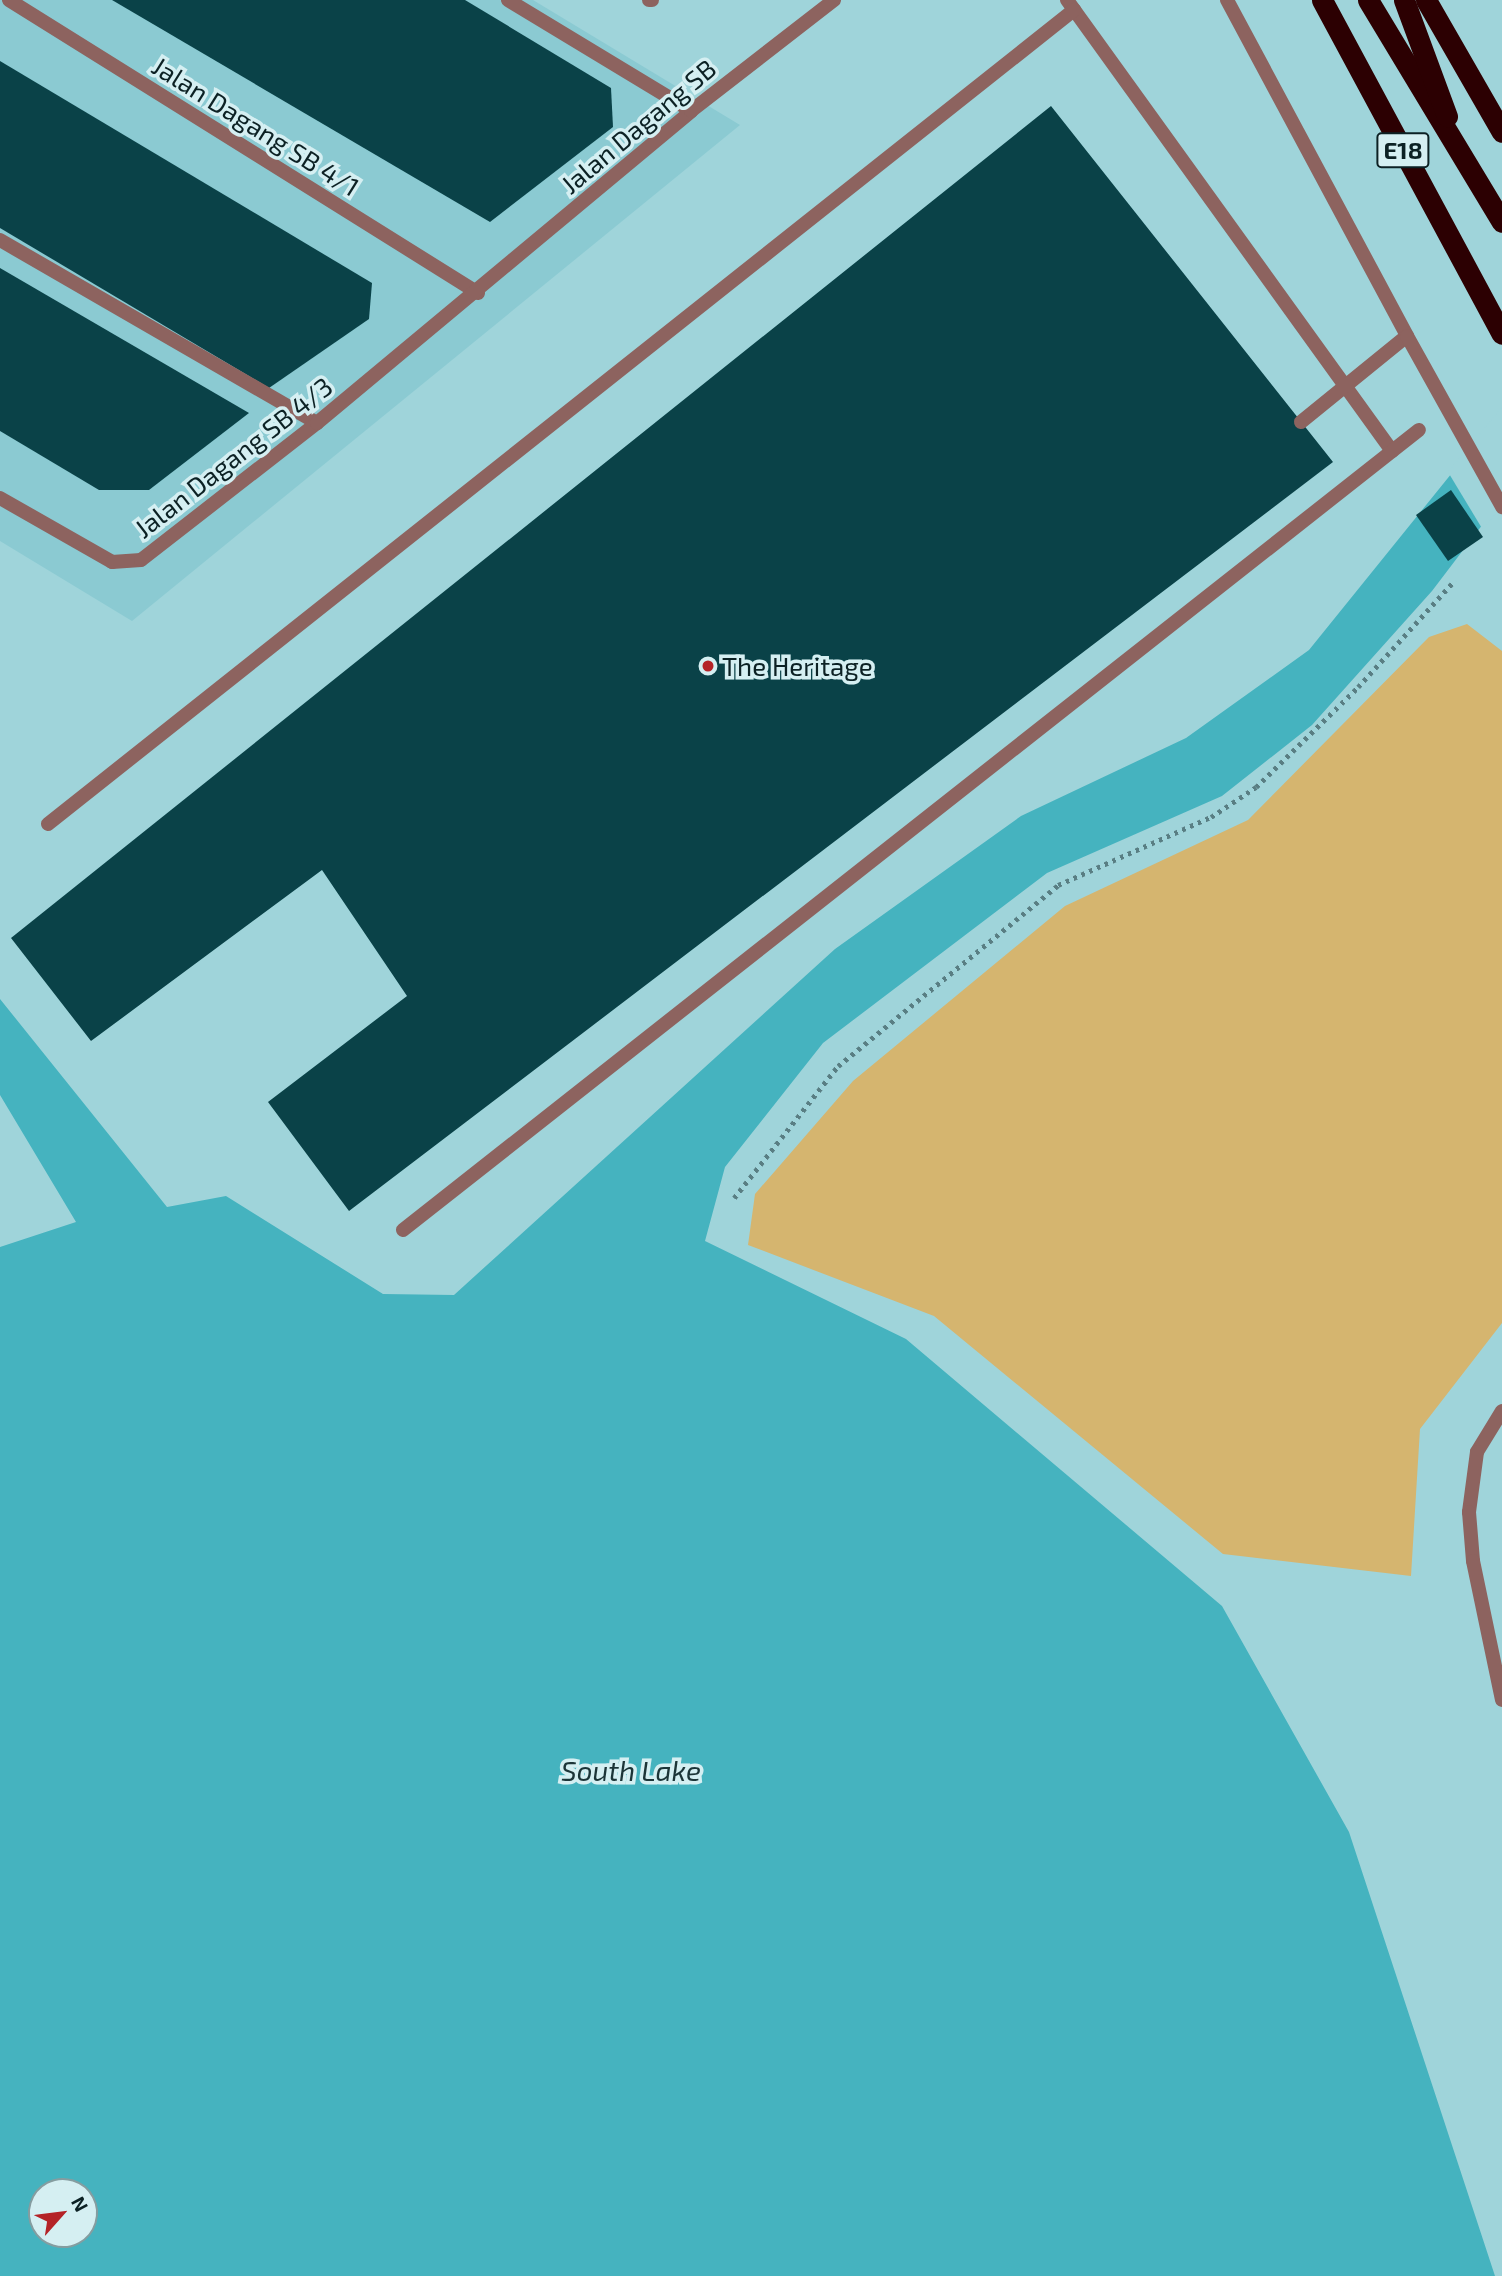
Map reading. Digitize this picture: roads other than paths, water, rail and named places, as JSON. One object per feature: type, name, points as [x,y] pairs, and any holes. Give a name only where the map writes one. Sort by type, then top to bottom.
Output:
[{"type":"highway","name":"E18","points":[[1322,0],[1502,334]]},
{"type":"highway","points":[[1368,0],[1398,55],[1455,141]]},
{"type":"highway","points":[[1404,0],[1455,141]]},
{"type":"highway","points":[[1426,0],[1502,132]]},
{"type":"highway","name":"E18","points":[[1455,141],[1502,222]]},
{"type":"street","name":"Jalan Dagang SB 4/1","points":[[9,0],[478,293]]},
{"type":"street","points":[[508,0],[691,111]]},
{"type":"street","name":"Jalan Dagang SB","points":[[478,293],[691,111],[834,0]]},
{"type":"street","points":[[1227,0],[1502,507]]},
{"type":"street","points":[[48,824],[1070,5],[1392,451]]},
{"type":"street","points":[[0,240],[317,424]]},
{"type":"street","name":"Jalan Dagang SB 4/3","points":[[0,498],[112,562],[141,560],[317,424],[478,293]]},
{"type":"street","points":[[1301,422],[1407,336]]},
{"type":"street","points":[[403,1230],[1419,430]]},
{"type":"street","points":[[1502,1410],[1477,1452],[1469,1512],[1473,1561],[1502,1700]]},
{"type":"water","name":"South Lake","points":[[1502,411],[1502,499],[1432,591],[1312,725],[1222,796],[1047,873],[823,1043],[725,1167],[705,1241],[906,1339],[1222,1606],[1349,1832],[1495,2276],[0,2276],[0,1247],[76,1222],[0,1095],[0,999],[167,1207],[226,1196],[383,1294],[454,1295],[835,949],[1021,816],[1186,738],[1309,650]]},
{"type":"place","name":"The Heritage","points":[[708,666]]}]
